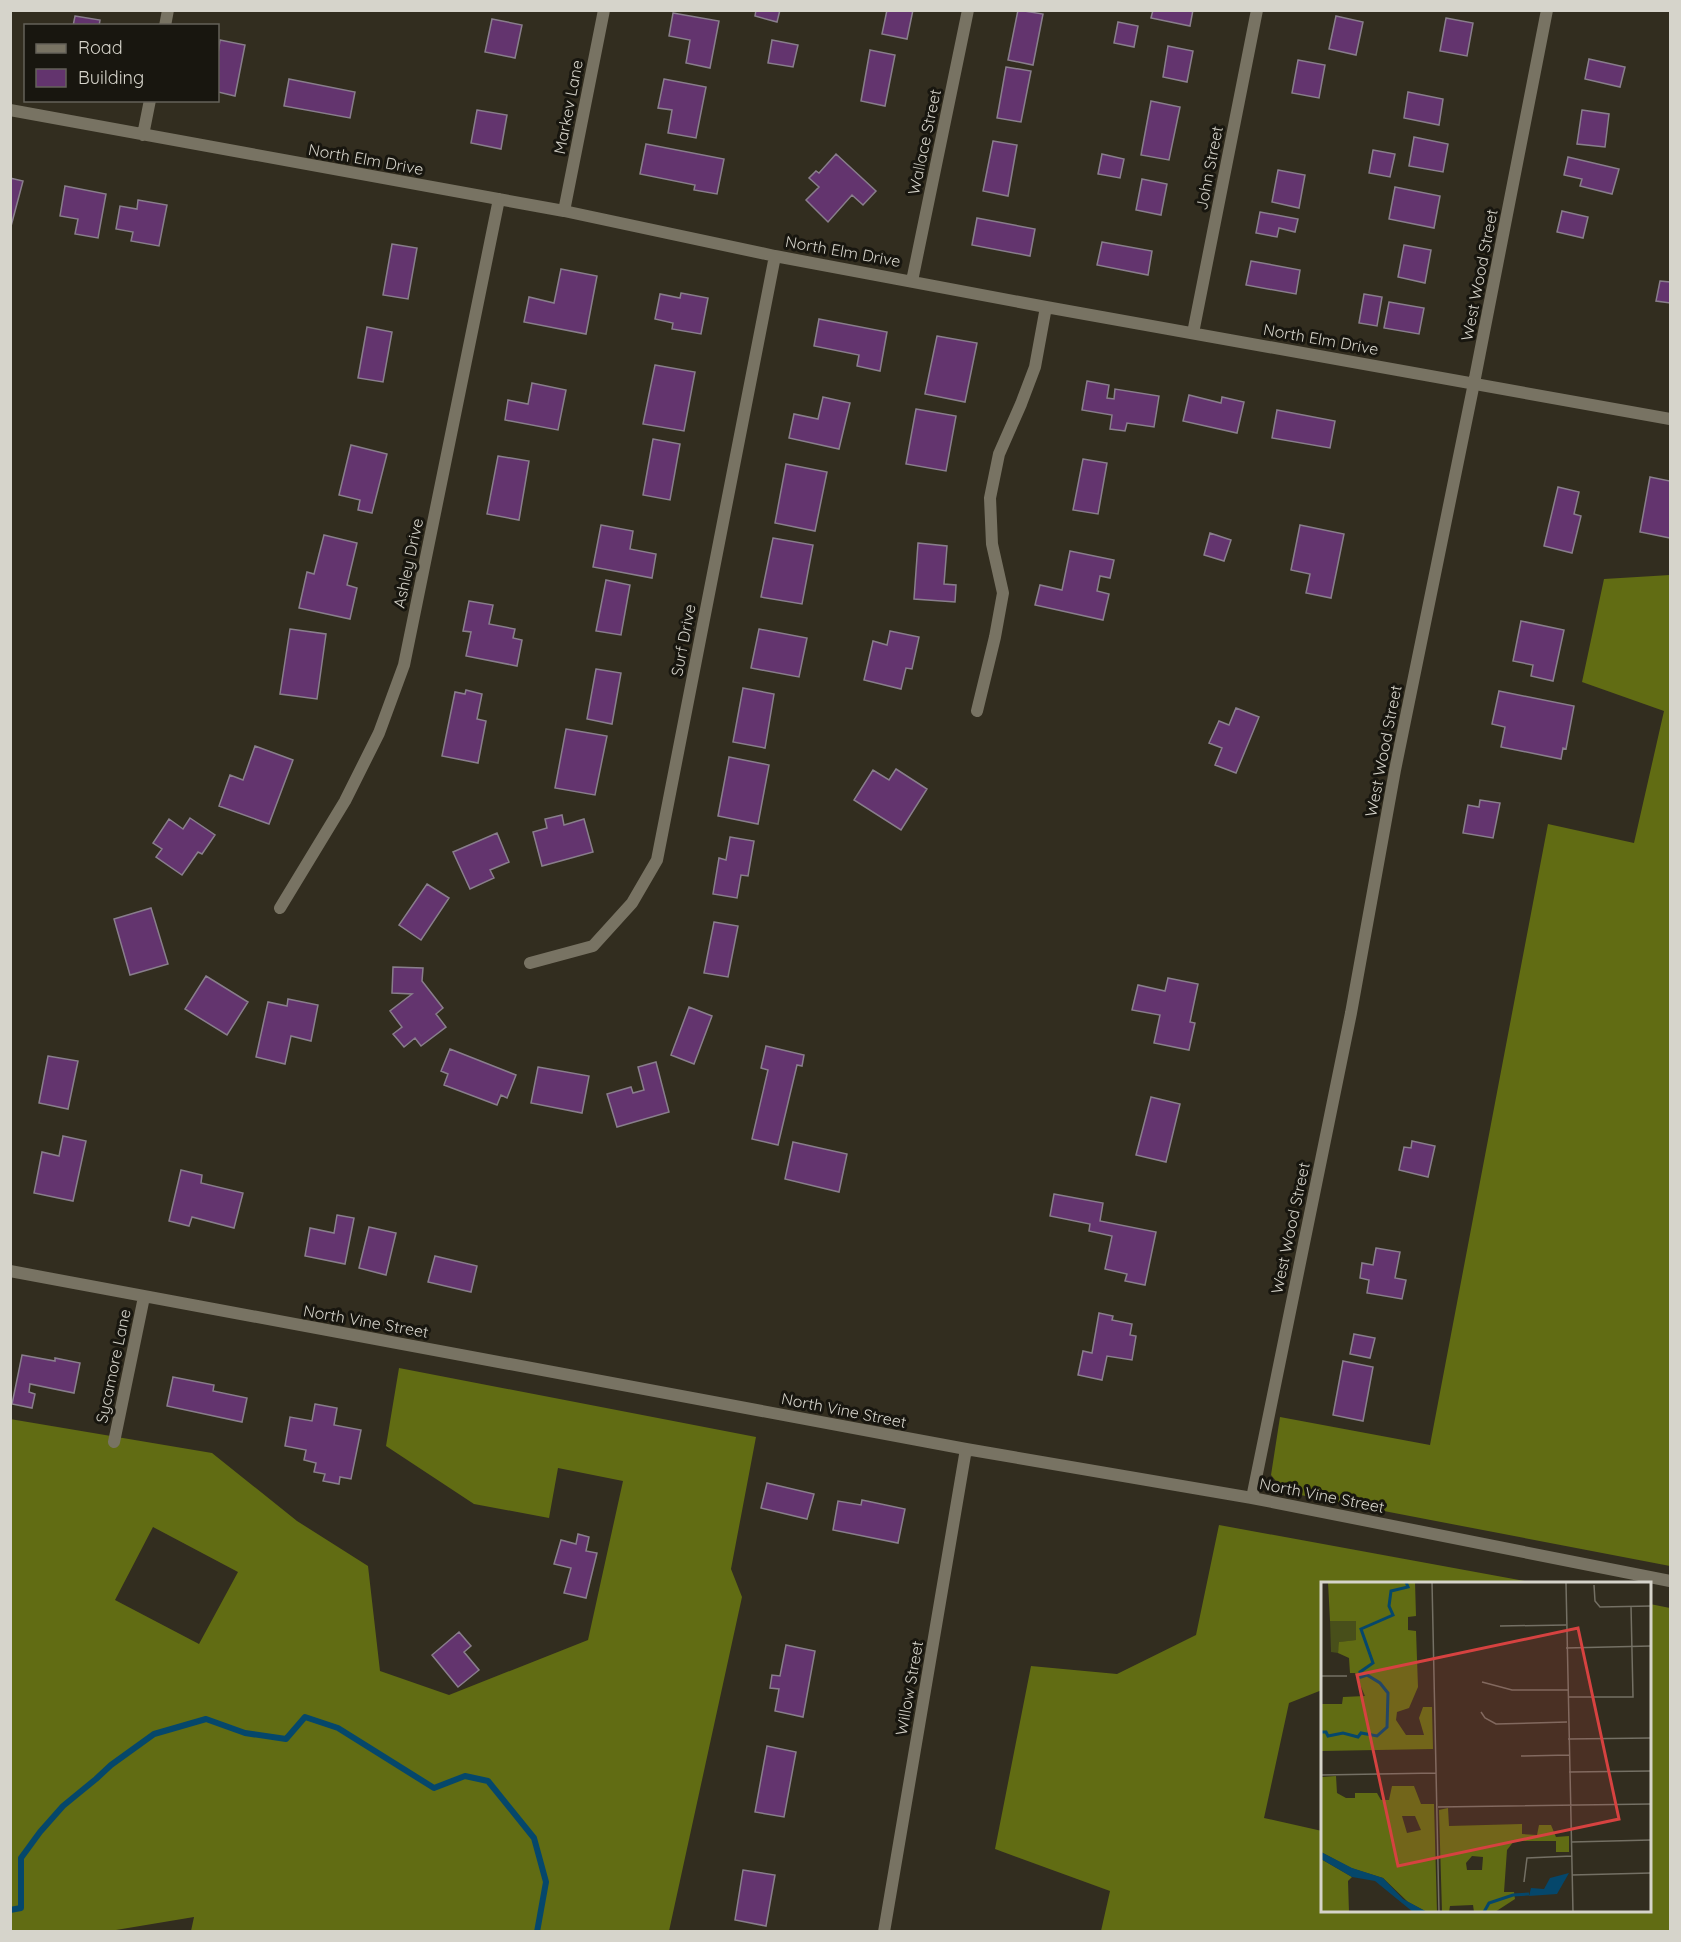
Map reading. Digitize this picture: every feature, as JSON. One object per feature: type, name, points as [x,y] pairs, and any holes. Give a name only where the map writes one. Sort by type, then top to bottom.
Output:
[{"type":"street","name":"Markev Lane","points":[[564,211],[604,10]]},
{"type":"street","name":"Wallace Street","points":[[912,281],[968,10]]},
{"type":"street","name":"John Street","points":[[1193,333],[1257,10]]},
{"type":"street","name":"West Wood Street","points":[[1251,1498],[1351,1013],[1396,764],[1547,10]]},
{"type":"street","points":[[143,135],[150,102]]},
{"type":"street","name":"North Elm Drive","points":[[10,110],[564,211],[775,256],[1046,307],[1671,419]]},
{"type":"street","name":"Ashley Drive","points":[[280,908],[345,801],[379,733],[404,666],[499,200]]},
{"type":"street","name":"Surf Drive","points":[[530,963],[594,946],[632,903],[657,860],[775,256]]},
{"type":"street","points":[[977,711],[1003,593],[992,544],[990,498],[999,454],[1022,404],[1035,366],[1046,307]]},
{"type":"street","name":"North Vine Street","points":[[10,1271],[966,1449],[1251,1498],[1671,1581]]},
{"type":"street","name":"Sycamore Lane","points":[[114,1442],[144,1297]]},
{"type":"street","name":"Willow Street","points":[[884,1932],[966,1449]]},
{"type":"green space","points":[[1670,575],[1670,1566],[1285,1492],[1271,1475],[1280,1417],[1430,1445],[1548,824],[1634,843],[1664,711],[1582,682],[1604,579]]},
{"type":"green space","points":[[399,1368],[756,1437],[731,1569],[742,1597],[669,1931],[191,1931],[194,1917],[110,1931],[11,1931],[10,1419],[212,1453],[297,1521],[368,1566],[380,1671],[449,1695],[588,1640],[623,1481],[558,1468],[549,1518],[474,1504],[386,1446]],"holes":[[[153,1527],[238,1572],[199,1644],[115,1600]]]},
{"type":"green space","points":[[1219,1525],[1531,1582],[1321,1582],[1321,1690],[1289,1703],[1264,1818],[1321,1831],[1321,1912],[1651,1912],[1651,1604],[1670,1608],[1670,1931],[1101,1931],[1110,1891],[995,1849],[1031,1666],[1117,1674],[1196,1635]]},
{"type":"building","points":[[756,10],[780,10],[777,22],[755,16]]},
{"type":"building","points":[[887,10],[913,10],[907,39],[882,34]]},
{"type":"building","points":[[1018,10],[1043,14],[1033,65],[1008,60]]},
{"type":"building","points":[[1153,10],[1193,10],[1190,26],[1151,18]]},
{"type":"building","points":[[673,13],[719,21],[710,68],[686,63],[690,40],[669,36]]},
{"type":"building","points":[[75,16],[100,20],[99,24],[73,24]]},
{"type":"building","points":[[1336,16],[1363,22],[1356,55],[1329,49]]},
{"type":"building","points":[[1446,18],[1473,23],[1467,56],[1440,51]]},
{"type":"building","points":[[492,19],[522,25],[515,58],[485,52]]},
{"type":"building","points":[[1118,22],[1138,26],[1134,47],[1114,43]]},
{"type":"building","points":[[220,40],[245,45],[235,96],[219,92]]},
{"type":"building","points":[[772,40],[798,45],[793,67],[768,63]]},
{"type":"building","points":[[1168,46],[1193,51],[1187,82],[1163,77]]},
{"type":"building","points":[[870,50],[895,55],[885,106],[861,101]]},
{"type":"building","points":[[1589,59],[1625,67],[1620,87],[1585,79]]},
{"type":"building","points":[[1298,60],[1325,65],[1319,98],[1292,93]]},
{"type":"building","points":[[1006,67],[1031,71],[1021,122],[997,118]]},
{"type":"building","points":[[289,79],[355,92],[350,118],[284,106]]},
{"type":"building","points":[[664,79],[706,87],[696,138],[668,133],[672,110],[658,108]]},
{"type":"building","points":[[1408,92],[1443,99],[1439,125],[1404,118]]},
{"type":"building","points":[[1151,101],[1180,107],[1169,160],[1141,155]]},
{"type":"building","points":[[477,110],[507,115],[501,149],[471,143]]},
{"type":"building","points":[[1582,110],[1609,114],[1605,147],[1577,144]]},
{"type":"building","points":[[1414,137],[1448,144],[1443,172],[1409,166]]},
{"type":"building","points":[[993,141],[1017,145],[1008,196],[983,191]]},
{"type":"building","points":[[646,144],[724,159],[717,194],[694,190],[695,185],[640,174]]},
{"type":"building","points":[[1373,150],[1395,154],[1390,177],[1369,173]]},
{"type":"building","points":[[836,154],[876,191],[863,205],[852,195],[828,222],[806,200],[819,187],[809,178],[816,171],[819,173]]},
{"type":"building","points":[[1102,154],[1124,159],[1120,178],[1098,174]]},
{"type":"building","points":[[1568,157],[1619,169],[1612,194],[1580,186],[1582,179],[1564,175]]},
{"type":"building","points":[[1278,170],[1305,175],[1299,208],[1272,202]]},
{"type":"building","points":[[10,178],[23,181],[10,230]]},
{"type":"building","points":[[1142,179],[1167,184],[1161,215],[1136,210]]},
{"type":"building","points":[[65,186],[106,194],[98,238],[75,234],[78,219],[60,216]]},
{"type":"building","points":[[1395,187],[1440,196],[1434,228],[1389,219]]},
{"type":"building","points":[[138,200],[167,205],[159,246],[131,241],[133,232],[116,229],[120,206],[137,209]]},
{"type":"building","points":[[1562,211],[1588,217],[1583,238],[1557,232]]},
{"type":"building","points":[[1260,212],[1298,219],[1295,232],[1279,228],[1277,237],[1256,233]]},
{"type":"building","points":[[977,218],[1035,229],[1030,256],[972,245]]},
{"type":"building","points":[[1102,242],[1152,251],[1148,275],[1097,265]]},
{"type":"building","points":[[392,244],[417,248],[408,299],[383,295]]},
{"type":"building","points":[[1404,245],[1431,250],[1425,283],[1398,277]]},
{"type":"building","points":[[1251,261],[1300,270],[1296,294],[1246,285]]},
{"type":"building","points":[[561,269],[597,276],[586,334],[524,322],[529,297],[554,303]]},
{"type":"building","points":[[1660,281],[1670,282],[1670,303],[1656,301]]},
{"type":"building","points":[[681,293],[708,298],[701,334],[672,329],[673,323],[655,319],[660,294],[680,298]]},
{"type":"building","points":[[1364,294],[1382,297],[1377,326],[1359,323]]},
{"type":"building","points":[[1389,302],[1424,308],[1419,334],[1384,328]]},
{"type":"building","points":[[819,319],[887,332],[880,371],[857,366],[859,355],[814,346]]},
{"type":"building","points":[[367,327],[392,332],[383,382],[358,378]]},
{"type":"building","points":[[937,336],[977,343],[965,402],[925,394]]},
{"type":"building","points":[[655,365],[695,372],[684,431],[643,424]]},
{"type":"building","points":[[1087,381],[1109,385],[1107,398],[1114,399],[1115,389],[1159,396],[1154,427],[1127,423],[1125,431],[1110,429],[1112,415],[1082,410]]},
{"type":"building","points":[[532,383],[566,390],[558,430],[505,420],[508,400],[528,404]]},
{"type":"building","points":[[1189,395],[1221,403],[1222,397],[1244,402],[1237,433],[1183,421]]},
{"type":"building","points":[[823,397],[850,403],[839,449],[789,438],[794,414],[818,419]]},
{"type":"building","points":[[916,409],[956,416],[946,471],[906,464]]},
{"type":"building","points":[[1277,410],[1335,421],[1330,448],[1272,438]]},
{"type":"building","points":[[653,439],[680,444],[670,500],[643,495]]},
{"type":"building","points":[[351,445],[387,454],[372,513],[358,510],[360,500],[339,495]]},
{"type":"building","points":[[498,456],[529,461],[519,520],[487,514]]},
{"type":"building","points":[[1083,459],[1107,463],[1098,514],[1073,510]]},
{"type":"building","points":[[786,464],[827,472],[815,531],[775,523]]},
{"type":"building","points":[[1650,477],[1670,481],[1670,538],[1640,532]]},
{"type":"building","points":[[1558,487],[1579,492],[1574,514],[1581,516],[1572,553],[1544,546]]},
{"type":"building","points":[[601,525],[633,531],[630,549],[656,554],[652,578],[593,567]]},
{"type":"building","points":[[1300,525],[1344,534],[1331,598],[1306,593],[1310,574],[1291,570]]},
{"type":"building","points":[[1210,533],[1231,540],[1224,561],[1204,555]]},
{"type":"building","points":[[324,535],[357,543],[347,585],[357,588],[350,619],[299,608],[307,572],[314,574]]},
{"type":"building","points":[[773,538],[813,545],[802,604],[761,597]]},
{"type":"building","points":[[918,543],[947,546],[944,584],[956,585],[955,602],[914,599]]},
{"type":"building","points":[[1070,551],[1114,560],[1110,578],[1100,576],[1097,591],[1109,594],[1103,620],[1035,605],[1040,585],[1062,590]]},
{"type":"building","points":[[606,580],[630,585],[621,635],[596,631]]},
{"type":"building","points":[[469,601],[493,605],[489,624],[515,629],[513,638],[522,640],[517,666],[466,656],[471,632],[463,631]]},
{"type":"building","points":[[1521,621],[1564,630],[1553,681],[1531,676],[1533,665],[1513,661]]},
{"type":"building","points":[[290,629],[326,634],[317,699],[280,694]]},
{"type":"building","points":[[759,629],[807,638],[799,677],[751,668]]},
{"type":"building","points":[[890,631],[919,637],[912,669],[906,668],[901,689],[864,680],[873,641],[887,645]]},
{"type":"building","points":[[596,669],[621,673],[612,724],[587,719]]},
{"type":"building","points":[[743,688],[774,694],[765,748],[733,742]]},
{"type":"building","points":[[466,690],[482,694],[477,719],[486,721],[478,763],[442,756],[455,692],[465,694]]},
{"type":"building","points":[[1499,691],[1574,706],[1566,749],[1563,748],[1561,759],[1501,747],[1505,727],[1492,724]]},
{"type":"building","points":[[1236,708],[1259,717],[1236,773],[1215,765],[1222,748],[1209,743],[1219,721],[1229,725]]},
{"type":"building","points":[[566,729],[607,736],[595,795],[555,788]]},
{"type":"building","points":[[255,746],[293,760],[269,824],[219,806],[230,775],[243,780]]},
{"type":"building","points":[[729,757],[769,765],[758,824],[718,816]]},
{"type":"building","points":[[896,769],[927,789],[901,830],[854,800],[873,770],[889,780]]},
{"type":"building","points":[[1480,800],[1500,803],[1493,838],[1463,833],[1468,805],[1479,807]]},
{"type":"building","points":[[562,815],[564,825],[584,819],[593,852],[542,866],[533,832],[547,828],[545,819]]},
{"type":"building","points":[[190,818],[215,835],[202,854],[198,852],[182,875],[156,857],[162,849],[153,843],[169,819],[183,829]]},
{"type":"building","points":[[497,833],[509,862],[490,870],[494,878],[470,889],[453,852]]},
{"type":"building","points":[[730,837],[754,841],[748,876],[741,875],[737,898],[713,894],[719,858],[726,860]]},
{"type":"building","points":[[427,884],[449,898],[421,940],[399,925]]},
{"type":"building","points":[[151,908],[168,964],[130,975],[114,919]]},
{"type":"building","points":[[714,922],[738,926],[728,977],[704,973]]},
{"type":"building","points":[[393,967],[423,968],[422,981],[443,1008],[436,1014],[446,1027],[421,1046],[415,1038],[404,1047],[393,1034],[402,1027],[390,1011],[412,994],[392,993]]},
{"type":"building","points":[[206,976],[248,1002],[227,1035],[185,1009]]},
{"type":"building","points":[[1168,978],[1198,984],[1190,1022],[1195,1023],[1189,1050],[1154,1043],[1160,1015],[1132,1010],[1138,985],[1165,991]]},
{"type":"building","points":[[288,999],[318,1005],[311,1041],[291,1036],[285,1064],[256,1057],[268,1002],[287,1006]]},
{"type":"building","points":[[689,1007],[712,1016],[694,1064],[671,1055]]},
{"type":"building","points":[[766,1046],[804,1055],[802,1066],[797,1065],[778,1145],[752,1139],[768,1070],[761,1068]]},
{"type":"building","points":[[450,1049],[516,1075],[507,1098],[501,1095],[497,1105],[444,1085],[448,1074],[441,1071]]},
{"type":"building","points":[[48,1056],[78,1061],[68,1109],[39,1103]]},
{"type":"building","points":[[656,1062],[669,1112],[617,1127],[607,1094],[631,1087],[633,1093],[644,1090],[638,1067]]},
{"type":"building","points":[[538,1067],[589,1076],[582,1113],[531,1103]]},
{"type":"building","points":[[1151,1097],[1180,1104],[1166,1162],[1136,1155]]},
{"type":"building","points":[[63,1136],[86,1141],[73,1201],[34,1193],[42,1152],[59,1156]]},
{"type":"building","points":[[1412,1141],[1435,1146],[1428,1177],[1399,1170],[1404,1147],[1411,1148]]},
{"type":"building","points":[[793,1142],[847,1154],[839,1192],[785,1179]]},
{"type":"building","points":[[181,1170],[202,1175],[201,1183],[243,1193],[234,1228],[192,1217],[189,1226],[169,1221]]},
{"type":"building","points":[[1054,1194],[1103,1203],[1100,1221],[1156,1232],[1145,1285],[1125,1281],[1127,1274],[1105,1269],[1112,1236],[1089,1231],[1090,1224],[1050,1216]]},
{"type":"building","points":[[337,1215],[354,1218],[345,1264],[305,1256],[310,1228],[334,1233]]},
{"type":"building","points":[[369,1227],[396,1233],[386,1275],[359,1268]]},
{"type":"building","points":[[1376,1248],[1400,1252],[1395,1278],[1406,1280],[1402,1299],[1367,1293],[1369,1280],[1360,1278],[1362,1263],[1373,1265]]},
{"type":"building","points":[[435,1256],[477,1266],[471,1292],[428,1282]]},
{"type":"building","points":[[1099,1313],[1113,1316],[1112,1320],[1132,1324],[1130,1335],[1136,1336],[1132,1360],[1107,1356],[1102,1380],[1078,1375],[1083,1351],[1092,1353]]},
{"type":"building","points":[[1354,1334],[1375,1338],[1370,1358],[1350,1354]]},
{"type":"building","points":[[22,1355],[80,1363],[74,1393],[30,1384],[29,1392],[35,1394],[32,1408],[12,1404]]},
{"type":"building","points":[[1343,1361],[1373,1367],[1363,1421],[1333,1415]]},
{"type":"building","points":[[173,1377],[214,1385],[213,1391],[247,1398],[242,1422],[167,1406]]},
{"type":"building","points":[[315,1404],[337,1408],[334,1425],[361,1430],[351,1479],[340,1477],[339,1484],[323,1481],[325,1474],[314,1472],[316,1463],[304,1460],[306,1450],[285,1446],[290,1417],[312,1421]]},
{"type":"building","points":[[767,1483],[814,1494],[807,1519],[761,1508]]},
{"type":"building","points":[[862,1500],[905,1509],[898,1543],[833,1530],[838,1501],[861,1505]]},
{"type":"building","points":[[578,1534],[589,1537],[586,1551],[597,1553],[586,1598],[564,1593],[571,1568],[554,1564],[561,1540],[576,1544]]},
{"type":"building","points":[[459,1632],[471,1646],[464,1652],[479,1670],[458,1687],[432,1655]]},
{"type":"building","points":[[786,1645],[815,1651],[803,1717],[775,1711],[779,1689],[770,1688],[772,1675],[780,1676]]},
{"type":"building","points":[[767,1746],[796,1752],[784,1817],[755,1812]]},
{"type":"building","points":[[743,1870],[775,1875],[766,1926],[735,1920]]},
{"type":"waterway","points":[[10,1910],[21,1908],[21,1858],[40,1832],[63,1806],[111,1765],[154,1734],[206,1719],[245,1733],[286,1739],[305,1717],[338,1728],[434,1788],[465,1776],[488,1781],[534,1838],[546,1882],[537,1932]]}]
